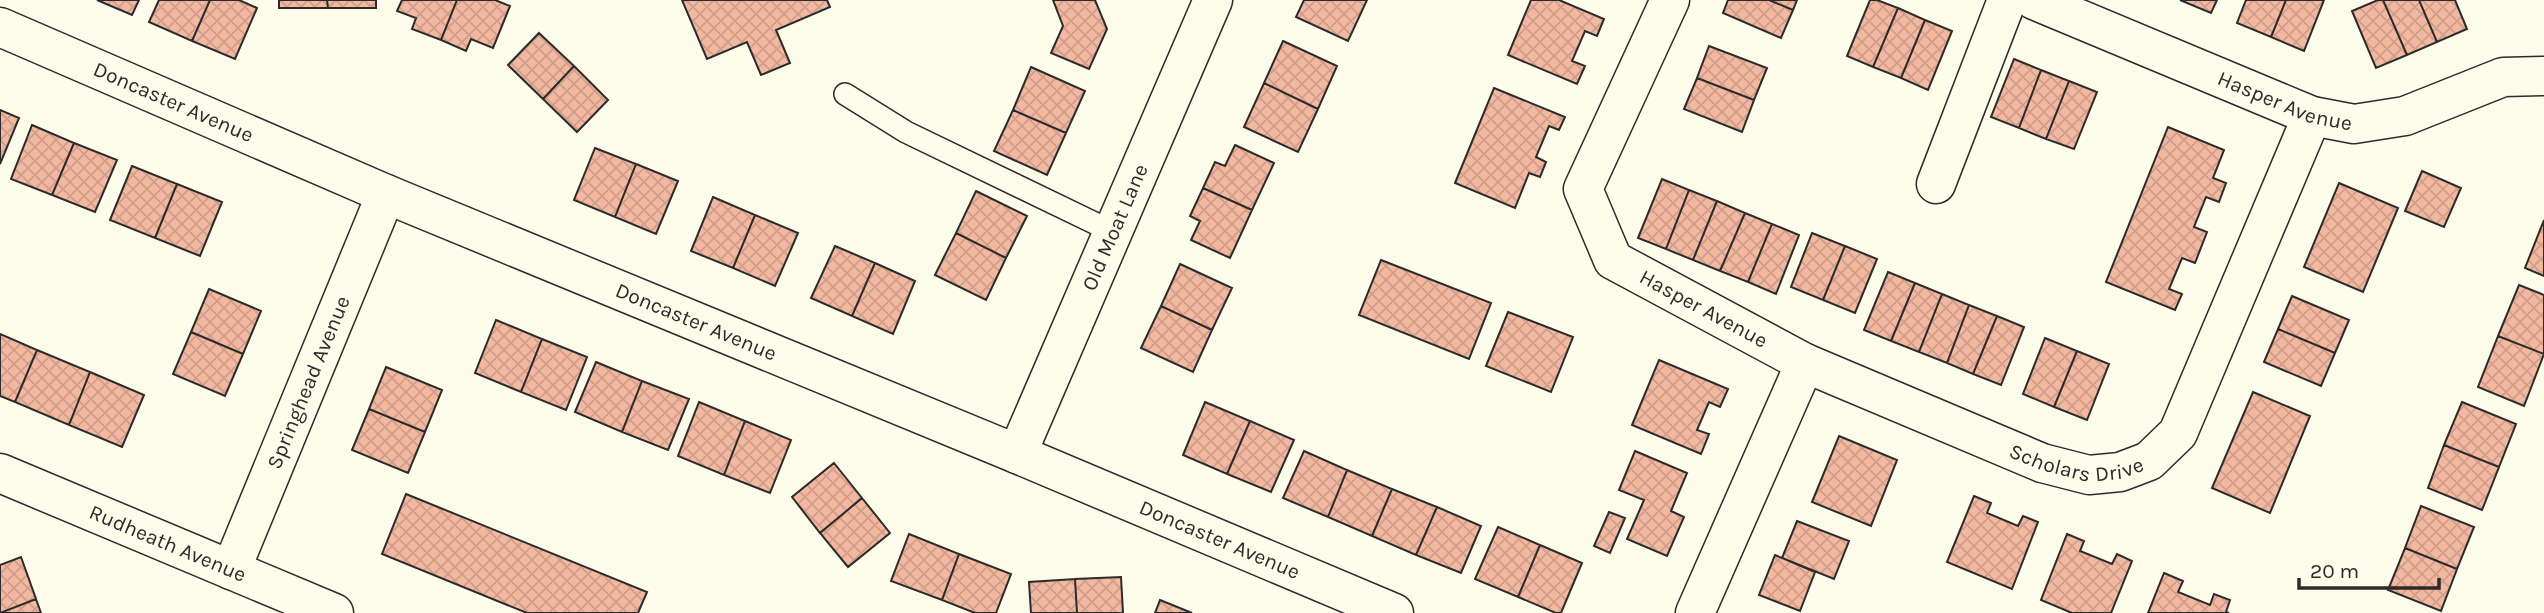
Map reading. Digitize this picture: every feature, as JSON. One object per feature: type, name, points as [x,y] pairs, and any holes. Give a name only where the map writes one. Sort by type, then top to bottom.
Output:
[{"type":"street","name":"Old Moat Lane","points":[[1017,454],[1213,0]]},
{"type":"street","name":"Hasper Avenue","points":[[1670,0],[1583,189],[1613,260],[1805,363]]},
{"type":"street","points":[[1937,184],[2007,0]]},
{"type":"street","name":"Hasper Avenue","points":[[2034,0],[2312,116],[2354,124],[2405,116],[2503,77],[2544,76]]},
{"type":"street","name":"Doncaster Avenue","points":[[0,27],[386,194],[1017,454],[1394,613]]},
{"type":"street","name":"Scholars Drive","points":[[1805,363],[2042,463],[2089,475],[2120,472],[2148,461],[2178,433],[2312,116]]},
{"type":"street","name":"Springhead Avenue","points":[[231,570],[386,194]]},
{"type":"street","points":[[1695,613],[1805,363]]},
{"type":"street","name":"Rudheath Avenue","points":[[0,473],[334,613]]},
{"type":"lane","points":[[845,94],[906,132],[1111,231]]},
{"type":"building","points":[[97,0],[139,0],[132,15]]},
{"type":"building","points":[[159,0],[210,0],[192,41],[149,22]]},
{"type":"building","points":[[210,0],[239,0],[257,8],[235,59],[192,41]]},
{"type":"building","points":[[279,0],[327,0],[328,8],[279,8]]},
{"type":"building","points":[[327,0],[376,0],[376,8],[328,8]]},
{"type":"building","points":[[402,0],[457,0],[441,40],[412,29],[416,18],[397,11]]},
{"type":"building","points":[[457,0],[495,0],[510,6],[493,48],[471,39],[466,51],[441,40]]},
{"type":"building","points":[[682,0],[827,0],[830,7],[776,30],[790,63],[761,75],[747,42],[707,59]]},
{"type":"building","points":[[1053,0],[1095,0],[1107,29],[1089,69],[1051,53],[1063,26]]},
{"type":"building","points":[[1304,0],[1367,0],[1348,41],[1296,17]]},
{"type":"building","points":[[1531,0],[1559,0],[1604,19],[1597,36],[1585,31],[1572,61],[1585,66],[1577,84],[1508,55]]},
{"type":"building","points":[[1728,0],[1769,0],[1793,10],[1781,38],[1723,13]]},
{"type":"building","points":[[1769,0],[1797,0],[1793,10]]},
{"type":"building","points":[[1870,0],[1898,8],[1873,67],[1847,56]]},
{"type":"building","points":[[2180,0],[2217,0],[2211,13]]},
{"type":"building","points":[[2246,0],[2286,0],[2271,37],[2237,23]]},
{"type":"building","points":[[2286,0],[2324,0],[2304,51],[2271,37]]},
{"type":"building","points":[[2383,0],[2407,55],[2376,68],[2352,11]]},
{"type":"building","points":[[2383,0],[2419,0],[2437,42],[2407,55]]},
{"type":"building","points":[[2419,0],[2455,0],[2467,29],[2437,42]]},
{"type":"building","points":[[1898,8],[1925,20],[1901,78],[1873,67]]},
{"type":"building","points":[[1925,20],[1952,31],[1928,90],[1901,78]]},
{"type":"building","points":[[539,33],[574,66],[543,99],[508,65]]},
{"type":"building","points":[[1283,41],[1337,66],[1318,109],[1264,83]]},
{"type":"building","points":[[1709,46],[1767,68],[1754,100],[1697,78]]},
{"type":"building","points":[[2014,59],[2041,70],[2019,128],[1991,117]]},
{"type":"building","points":[[574,66],[608,100],[577,132],[543,99]]},
{"type":"building","points":[[1031,67],[1085,91],[1066,133],[1013,110]]},
{"type":"building","points":[[2041,70],[2069,81],[2046,139],[2019,128]]},
{"type":"building","points":[[1697,78],[1754,100],[1742,132],[1684,109]]},
{"type":"building","points":[[2069,81],[2097,92],[2074,149],[2046,139]]},
{"type":"building","points":[[1264,83],[1318,109],[1298,152],[1244,127]]},
{"type":"building","points":[[1494,88],[1565,117],[1559,130],[1549,126],[1536,157],[1546,162],[1540,177],[1529,173],[1515,208],[1455,183]]},
{"type":"building","points":[[0,110],[19,118],[0,164]]},
{"type":"building","points":[[1013,110],[1066,133],[1047,175],[994,151]]},
{"type":"building","points":[[32,125],[74,143],[52,195],[11,179]]},
{"type":"building","points":[[2168,127],[2224,150],[2213,178],[2226,183],[2219,202],[2206,197],[2194,227],[2207,232],[2195,263],[2182,258],[2169,289],[2182,294],[2175,310],[2106,282]]},
{"type":"building","points":[[74,143],[117,160],[95,212],[52,195]]},
{"type":"building","points":[[1235,145],[1274,163],[1252,210],[1203,188],[1215,162],[1225,166]]},
{"type":"building","points":[[595,148],[636,164],[615,217],[574,200]]},
{"type":"building","points":[[636,164],[678,181],[656,234],[615,217]]},
{"type":"building","points":[[132,166],[177,184],[155,238],[110,220]]},
{"type":"building","points":[[2422,171],[2461,188],[2444,227],[2405,211]]},
{"type":"building","points":[[1662,179],[1689,190],[1666,249],[1638,238]]},
{"type":"building","points":[[2339,183],[2398,208],[2363,292],[2304,267]]},
{"type":"building","points":[[177,184],[222,202],[200,256],[155,238]]},
{"type":"building","points":[[1203,188],[1252,210],[1230,258],[1191,240],[1200,221],[1190,216]]},
{"type":"building","points":[[1689,190],[1717,201],[1693,260],[1666,249]]},
{"type":"building","points":[[976,191],[1027,216],[1006,258],[956,233]]},
{"type":"building","points":[[713,197],[755,215],[733,268],[691,251]]},
{"type":"building","points":[[1717,201],[1745,213],[1720,271],[1693,260]]},
{"type":"building","points":[[1745,213],[1772,224],[1748,282],[1720,271]]},
{"type":"building","points":[[755,215],[798,233],[775,286],[733,268]]},
{"type":"building","points":[[2544,220],[2544,276],[2525,268]]},
{"type":"building","points":[[1772,224],[1799,235],[1776,294],[1748,282]]},
{"type":"building","points":[[956,233],[1006,258],[986,300],[935,275]]},
{"type":"building","points":[[1812,233],[1845,246],[1823,300],[1791,287]]},
{"type":"building","points":[[835,246],[875,263],[852,316],[811,298]]},
{"type":"building","points":[[1845,246],[1877,259],[1855,313],[1823,300]]},
{"type":"building","points":[[1381,260],[1491,303],[1469,359],[1359,315]]},
{"type":"building","points":[[875,263],[915,281],[893,334],[852,316]]},
{"type":"building","points":[[1180,264],[1232,288],[1212,330],[1161,306]]},
{"type":"building","points":[[1888,272],[1915,283],[1891,341],[1864,330]]},
{"type":"building","points":[[1915,283],[1942,294],[1919,352],[1891,341]]},
{"type":"building","points":[[2519,285],[2544,295],[2544,354],[2498,336]]},
{"type":"building","points":[[209,289],[261,311],[243,354],[191,332]]},
{"type":"building","points":[[1942,294],[1969,305],[1947,363],[1919,352]]},
{"type":"building","points":[[2292,296],[2349,320],[2335,353],[2278,329]]},
{"type":"building","points":[[1969,305],[1997,316],[1973,374],[1947,363]]},
{"type":"building","points":[[1161,306],[1212,330],[1193,372],[1141,348]]},
{"type":"building","points":[[1508,312],[1573,337],[1551,392],[1486,366]]},
{"type":"building","points":[[1997,316],[2024,327],[2001,385],[1973,374]]},
{"type":"building","points":[[496,320],[542,339],[521,392],[475,373]]},
{"type":"building","points":[[2278,329],[2335,353],[2321,386],[2264,362]]},
{"type":"building","points":[[191,332],[243,354],[225,396],[173,374]]},
{"type":"building","points":[[0,334],[37,350],[15,402],[0,396]]},
{"type":"building","points":[[2498,336],[2544,354],[2524,406],[2478,387]]},
{"type":"building","points":[[2045,338],[2077,351],[2054,407],[2023,394]]},
{"type":"building","points":[[542,339],[587,357],[566,410],[521,392]]},
{"type":"building","points":[[37,350],[90,372],[69,425],[15,402]]},
{"type":"building","points":[[2077,351],[2109,364],[2087,420],[2054,407]]},
{"type":"building","points":[[1659,360],[1728,389],[1720,407],[1709,402],[1697,430],[1709,434],[1701,454],[1632,425]]},
{"type":"building","points":[[596,362],[642,381],[622,432],[575,412]]},
{"type":"building","points":[[386,367],[442,390],[425,432],[369,409]]},
{"type":"building","points":[[90,372],[144,395],[122,447],[69,425]]},
{"type":"building","points":[[642,381],[689,399],[668,450],[622,432]]},
{"type":"building","points":[[2253,392],[2310,416],[2270,513],[2212,488]]},
{"type":"building","points":[[699,402],[745,421],[724,475],[678,456]]},
{"type":"building","points":[[1205,402],[1250,421],[1227,474],[1183,455]]},
{"type":"building","points":[[2462,402],[2516,424],[2499,467],[2444,445]]},
{"type":"building","points":[[369,409],[425,432],[408,473],[352,450]]},
{"type":"building","points":[[745,421],[791,440],[770,493],[724,475]]},
{"type":"building","points":[[1250,421],[1294,440],[1271,492],[1227,474]]},
{"type":"building","points":[[1839,436],[1897,460],[1871,526],[1812,502]]},
{"type":"building","points":[[2444,445],[2499,467],[2482,510],[2428,488]]},
{"type":"building","points":[[1304,451],[1347,470],[1328,517],[1283,498]]},
{"type":"building","points":[[1635,451],[1687,473],[1671,511],[1684,517],[1667,556],[1627,539],[1644,500],[1619,490]]},
{"type":"building","points":[[834,463],[862,498],[820,533],[792,497]]},
{"type":"building","points":[[1347,470],[1392,489],[1372,536],[1328,517]]},
{"type":"building","points":[[1392,489],[1437,507],[1416,555],[1372,536]]},
{"type":"building","points":[[406,494],[647,592],[638,613],[527,613],[382,554]]},
{"type":"building","points":[[1974,496],[1991,503],[1987,513],[2018,526],[2023,516],[2038,522],[2012,589],[1947,562]]},
{"type":"building","points":[[862,498],[890,533],[848,567],[820,533]]},
{"type":"building","points":[[2421,506],[2474,527],[2457,569],[2405,548]]},
{"type":"building","points":[[1437,507],[1481,526],[1461,573],[1416,555]]},
{"type":"building","points":[[1609,512],[1625,518],[1610,553],[1594,546]]},
{"type":"building","points":[[1797,521],[1849,541],[1834,579],[1782,558]]},
{"type":"building","points":[[1498,527],[1540,545],[1518,597],[1475,579]]},
{"type":"building","points":[[909,534],[959,554],[942,600],[891,581]]},
{"type":"building","points":[[2067,534],[2084,541],[2080,551],[2112,564],[2117,554],[2132,561],[2111,613],[2072,613],[2041,600]]},
{"type":"building","points":[[1540,545],[1582,563],[1561,613],[1518,597]]},
{"type":"building","points":[[2405,548],[2457,569],[2441,611],[2388,590]]},
{"type":"building","points":[[959,554],[1011,574],[996,613],[975,613],[942,600]]},
{"type":"building","points":[[1775,555],[1815,572],[1800,611],[1759,595]]},
{"type":"building","points":[[21,557],[36,599],[0,613],[0,565]]},
{"type":"building","points":[[2164,573],[2183,581],[2178,592],[2210,605],[2214,594],[2230,600],[2226,612],[2229,613],[2148,613]]},
{"type":"building","points":[[1121,577],[1123,613],[1077,613],[1075,579]]},
{"type":"building","points":[[1075,579],[1077,613],[1031,613],[1029,582]]},
{"type":"building","points":[[36,599],[41,613],[0,613]]},
{"type":"building","points":[[1160,600],[1192,613],[1155,613]]}]
